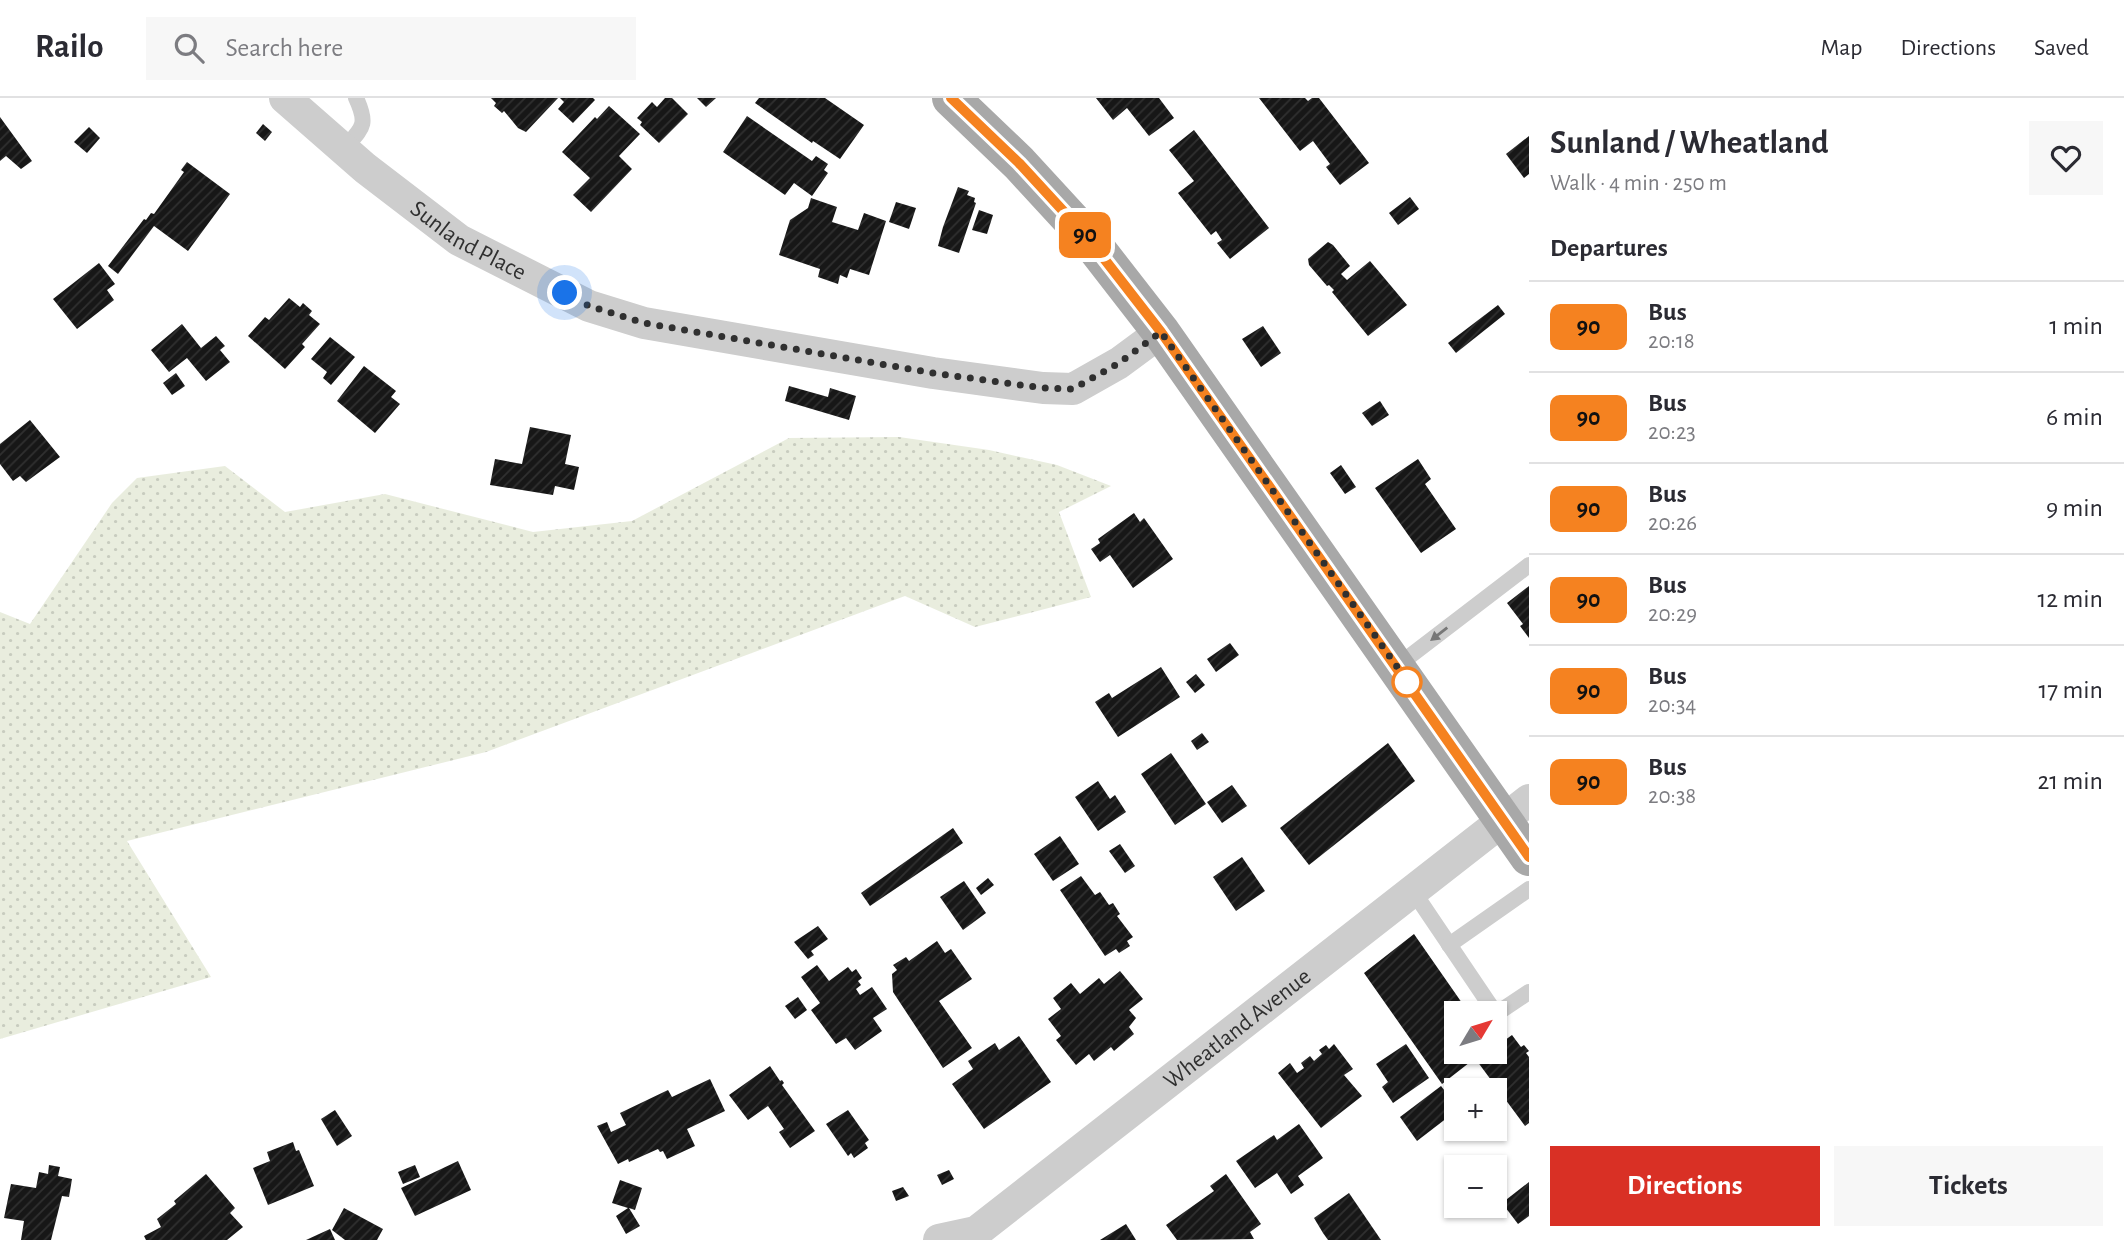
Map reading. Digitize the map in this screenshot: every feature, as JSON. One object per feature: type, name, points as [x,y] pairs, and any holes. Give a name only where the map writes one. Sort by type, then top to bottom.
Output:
[{"type":"main road","points":[[951,98],[1019,163],[1088,238],[1161,332],[1396,666],[1516,810],[1529,857]]},
{"type":"street","name":"Sunland Place","points":[[285,98],[343,150],[419,212],[459,240],[589,306],[644,323],[933,373],[1043,388],[1073,389],[1119,363],[1161,332]]},
{"type":"street","name":"Wheatland Avenue","points":[[939,1240],[976,1236],[1516,810]]},
{"type":"lane","points":[[343,150],[362,128],[364,115],[356,98]]},
{"type":"lane","points":[[1396,666],[1529,565]]},
{"type":"lane","points":[[1449,945],[1529,889]]},
{"type":"lane","points":[[1413,891],[1496,1014],[1529,992]]},
{"type":"shaded area","points":[[899,437],[989,450],[1057,465],[1111,486],[1059,512],[1091,597],[975,627],[905,596],[486,752],[127,841],[211,977],[0,1039],[0,612],[30,624],[112,503],[137,478],[225,466],[285,512],[385,494],[533,532],[632,521],[789,438]]},
{"type":"building","points":[[491,98],[558,98],[526,132],[518,128],[504,111],[502,113],[494,106],[496,103]]},
{"type":"building","points":[[560,98],[595,100],[573,123],[558,109],[564,102]]},
{"type":"building","points":[[665,98],[672,98],[688,114],[659,143],[640,125],[642,122],[637,118],[652,102],[657,107]]},
{"type":"building","points":[[697,98],[716,98],[706,107]]},
{"type":"building","points":[[759,98],[825,98],[864,125],[840,159],[755,103]]},
{"type":"building","points":[[1096,98],[1159,98],[1174,118],[1149,136],[1127,108],[1113,120]]},
{"type":"building","points":[[1259,98],[1305,98],[1308,101],[1319,98],[1369,163],[1340,185],[1326,167],[1330,164],[1313,141],[1300,151]]},
{"type":"building","points":[[609,106],[640,134],[619,156],[632,169],[591,212],[573,195],[590,178],[562,152]]},
{"type":"building","points":[[747,116],[812,161],[816,156],[828,164],[824,170],[828,173],[812,196],[794,183],[785,195],[723,152]]},
{"type":"building","points":[[0,117],[32,161],[21,169],[6,156],[0,161]]},
{"type":"building","points":[[263,124],[272,132],[265,141],[256,133]]},
{"type":"building","points":[[89,127],[100,138],[87,153],[74,142]]},
{"type":"building","points":[[1194,130],[1269,228],[1230,259],[1217,243],[1222,240],[1216,231],[1211,235],[1178,193],[1194,181],[1169,150]]},
{"type":"building","points":[[1529,136],[1529,174],[1524,178],[1506,154]]},
{"type":"building","points":[[187,162],[230,194],[188,251],[154,226],[118,274],[108,266],[144,219],[151,213],[154,214],[184,172],[181,170]]},
{"type":"building","points":[[958,187],[969,191],[967,195],[975,198],[976,203],[959,253],[938,246]]},
{"type":"building","points":[[1410,197],[1419,209],[1398,225],[1389,213]]},
{"type":"building","points":[[811,198],[837,207],[832,222],[858,230],[864,213],[886,221],[869,275],[850,269],[847,278],[840,275],[838,284],[818,277],[820,269],[779,255],[790,220],[808,208]]},
{"type":"building","points":[[896,202],[916,208],[909,229],[889,222]]},
{"type":"building","points":[[979,210],[993,215],[987,234],[972,230]]},
{"type":"building","points":[[1328,242],[1350,266],[1341,274],[1347,280],[1370,261],[1407,305],[1368,336],[1332,292],[1334,290],[1327,286],[1309,265],[1308,259]]},
{"type":"building","points":[[99,263],[115,284],[107,290],[114,300],[77,329],[53,299]]},
{"type":"building","points":[[289,298],[300,307],[303,303],[312,311],[309,315],[320,324],[302,344],[305,347],[285,369],[248,336],[265,317],[269,320]]},
{"type":"building","points":[[1498,305],[1505,314],[1456,353],[1448,343]]},
{"type":"building","points":[[182,324],[201,348],[216,336],[225,346],[220,350],[230,362],[206,381],[187,358],[169,372],[151,350]]},
{"type":"building","points":[[1263,326],[1281,353],[1261,367],[1242,339]]},
{"type":"building","points":[[330,337],[355,357],[331,385],[323,378],[327,372],[311,359]]},
{"type":"building","points":[[364,366],[396,391],[391,397],[400,404],[375,433],[337,401]]},
{"type":"building","points":[[176,373],[185,386],[172,395],[163,383]]},
{"type":"building","points":[[789,386],[828,397],[830,388],[856,396],[849,420],[785,401]]},
{"type":"building","points":[[1380,401],[1389,415],[1372,426],[1362,413]]},
{"type":"building","points":[[30,420],[60,457],[26,482],[20,476],[13,481],[0,464],[0,444]]},
{"type":"building","points":[[530,427],[571,435],[565,464],[579,467],[574,490],[555,486],[553,495],[490,485],[495,459],[522,464]]},
{"type":"building","points":[[1418,459],[1431,479],[1425,484],[1456,529],[1421,553],[1375,488]]},
{"type":"building","points":[[1341,465],[1356,487],[1345,494],[1330,473]]},
{"type":"building","points":[[1134,513],[1140,522],[1144,518],[1173,559],[1133,588],[1110,555],[1100,562],[1091,549],[1100,543],[1098,539]]},
{"type":"building","points":[[1529,586],[1529,638],[1520,626],[1523,624],[1507,603]]},
{"type":"building","points":[[1230,643],[1239,655],[1216,672],[1207,659]]},
{"type":"building","points":[[1161,667],[1180,697],[1118,737],[1095,702],[1109,693],[1112,698]]},
{"type":"building","points":[[1196,674],[1205,685],[1195,693],[1186,682]]},
{"type":"building","points":[[1202,733],[1209,742],[1197,750],[1191,741]]},
{"type":"building","points":[[1388,743],[1415,781],[1309,865],[1280,828]]},
{"type":"building","points":[[1171,753],[1206,804],[1175,825],[1141,774]]},
{"type":"building","points":[[1098,781],[1110,799],[1115,795],[1126,812],[1098,831],[1075,797]]},
{"type":"building","points":[[1232,785],[1247,806],[1222,823],[1207,802]]},
{"type":"building","points":[[953,828],[963,843],[870,906],[861,893]]},
{"type":"building","points":[[1060,836],[1079,864],[1053,881],[1034,854]]},
{"type":"building","points":[[1120,844],[1135,866],[1125,873],[1109,851]]},
{"type":"building","points":[[1242,857],[1265,891],[1236,911],[1213,877]]},
{"type":"building","points":[[1081,876],[1095,895],[1100,892],[1109,905],[1113,903],[1120,914],[1117,916],[1133,937],[1127,941],[1130,946],[1119,953],[1116,949],[1105,956],[1060,890]]},
{"type":"building","points":[[988,878],[994,885],[981,895],[976,888]]},
{"type":"building","points":[[964,881],[986,913],[963,930],[940,897]]},
{"type":"building","points":[[818,926],[828,939],[811,951],[814,955],[808,959],[794,942]]},
{"type":"building","points":[[1414,934],[1461,1001],[1444,1001],[1444,1064],[1468,1064],[1450,1078],[1444,1078],[1442,1084],[1364,973]]},
{"type":"building","points":[[937,941],[945,953],[951,949],[972,979],[939,1001],[972,1048],[943,1068],[893,992],[892,974],[897,970],[893,965],[906,957],[909,961]]},
{"type":"building","points":[[817,965],[829,981],[848,967],[852,972],[856,969],[862,978],[858,981],[861,985],[856,989],[860,995],[872,987],[887,1009],[873,1018],[882,1031],[855,1050],[846,1038],[836,1044],[811,1010],[820,1003],[801,977]]},
{"type":"building","points":[[1120,971],[1143,999],[1129,1010],[1136,1018],[1129,1027],[1134,1034],[1114,1051],[1111,1047],[1094,1061],[1089,1054],[1076,1065],[1056,1040],[1061,1036],[1048,1019],[1061,1009],[1053,998],[1071,983],[1080,994],[1099,978],[1104,984]]},
{"type":"building","points":[[798,997],[807,1010],[795,1019],[785,1006]]},
{"type":"building","points":[[1512,1035],[1521,1047],[1524,1045],[1529,1051],[1526,1053],[1529,1057],[1529,1123],[1525,1126],[1507,1102],[1507,1078],[1490,1078],[1479,1064],[1507,1064],[1507,1039]]},
{"type":"building","points":[[1019,1036],[1051,1082],[984,1129],[952,1084],[973,1069],[968,1061],[995,1043],[999,1050]]},
{"type":"building","points":[[1334,1044],[1353,1069],[1344,1075],[1362,1096],[1321,1128],[1278,1073],[1290,1063],[1297,1073],[1304,1068],[1301,1063],[1310,1056],[1314,1061],[1322,1054],[1319,1050],[1326,1045],[1329,1049]]},
{"type":"building","points":[[1406,1044],[1429,1078],[1393,1103],[1382,1087],[1388,1082],[1376,1064]]},
{"type":"building","points":[[770,1066],[815,1131],[790,1148],[779,1132],[784,1129],[768,1106],[748,1120],[729,1095]]},
{"type":"building","points":[[710,1079],[725,1111],[687,1129],[695,1146],[667,1159],[663,1151],[658,1149],[618,1164],[597,1126],[607,1122],[611,1132],[626,1125],[620,1113],[668,1090],[672,1097]]},
{"type":"building","points":[[1441,1086],[1444,1090],[1444,1120],[1417,1141],[1400,1117]]},
{"type":"building","points":[[335,1110],[352,1136],[337,1146],[321,1119]]},
{"type":"building","points":[[848,1110],[869,1140],[865,1143],[868,1148],[854,1158],[851,1153],[848,1156],[826,1124]]},
{"type":"building","points":[[1299,1124],[1323,1158],[1298,1176],[1304,1185],[1291,1194],[1277,1173],[1255,1188],[1236,1161],[1274,1135],[1277,1140]]},
{"type":"building","points":[[293,1142],[314,1186],[268,1205],[253,1168],[270,1161],[267,1152]]},
{"type":"building","points":[[458,1161],[471,1190],[415,1216],[401,1188]]},
{"type":"building","points":[[49,1165],[60,1167],[58,1176],[72,1179],[69,1197],[62,1196],[51,1240],[21,1240],[24,1221],[4,1218],[11,1184],[36,1188],[39,1172],[48,1174]]},
{"type":"building","points":[[415,1165],[420,1177],[403,1184],[398,1172]]},
{"type":"building","points":[[949,1170],[954,1179],[942,1185],[937,1175]]},
{"type":"building","points":[[206,1174],[235,1208],[230,1213],[243,1227],[227,1240],[146,1240],[144,1236],[161,1227],[157,1219]]},
{"type":"building","points":[[1226,1174],[1261,1224],[1250,1232],[1254,1239],[1177,1240],[1166,1225],[1214,1191],[1210,1186]]},
{"type":"building","points":[[620,1180],[642,1188],[635,1210],[629,1208],[640,1226],[626,1234],[616,1216],[628,1208],[612,1203]]},
{"type":"building","points":[[1529,1182],[1529,1216],[1518,1224],[1507,1210],[1507,1199]]},
{"type":"building","points":[[903,1187],[909,1196],[896,1201],[892,1191]]},
{"type":"building","points":[[1349,1193],[1381,1240],[1328,1240],[1323,1233],[1314,1218]]},
{"type":"building","points":[[344,1208],[383,1229],[377,1240],[345,1240],[332,1230]]},
{"type":"building","points":[[1126,1224],[1136,1240],[1100,1240]]},
{"type":"building","points":[[330,1229],[335,1240],[306,1240]]},
{"type":"bus line","name":"90","points":[[951,98],[1019,163],[1088,238],[1161,332],[1529,857]]},
{"type":"route","points":[[565,293],[589,306],[644,323],[933,373],[1043,388],[1073,389],[1119,363],[1161,332],[1412,688],[1407,682]]}]
